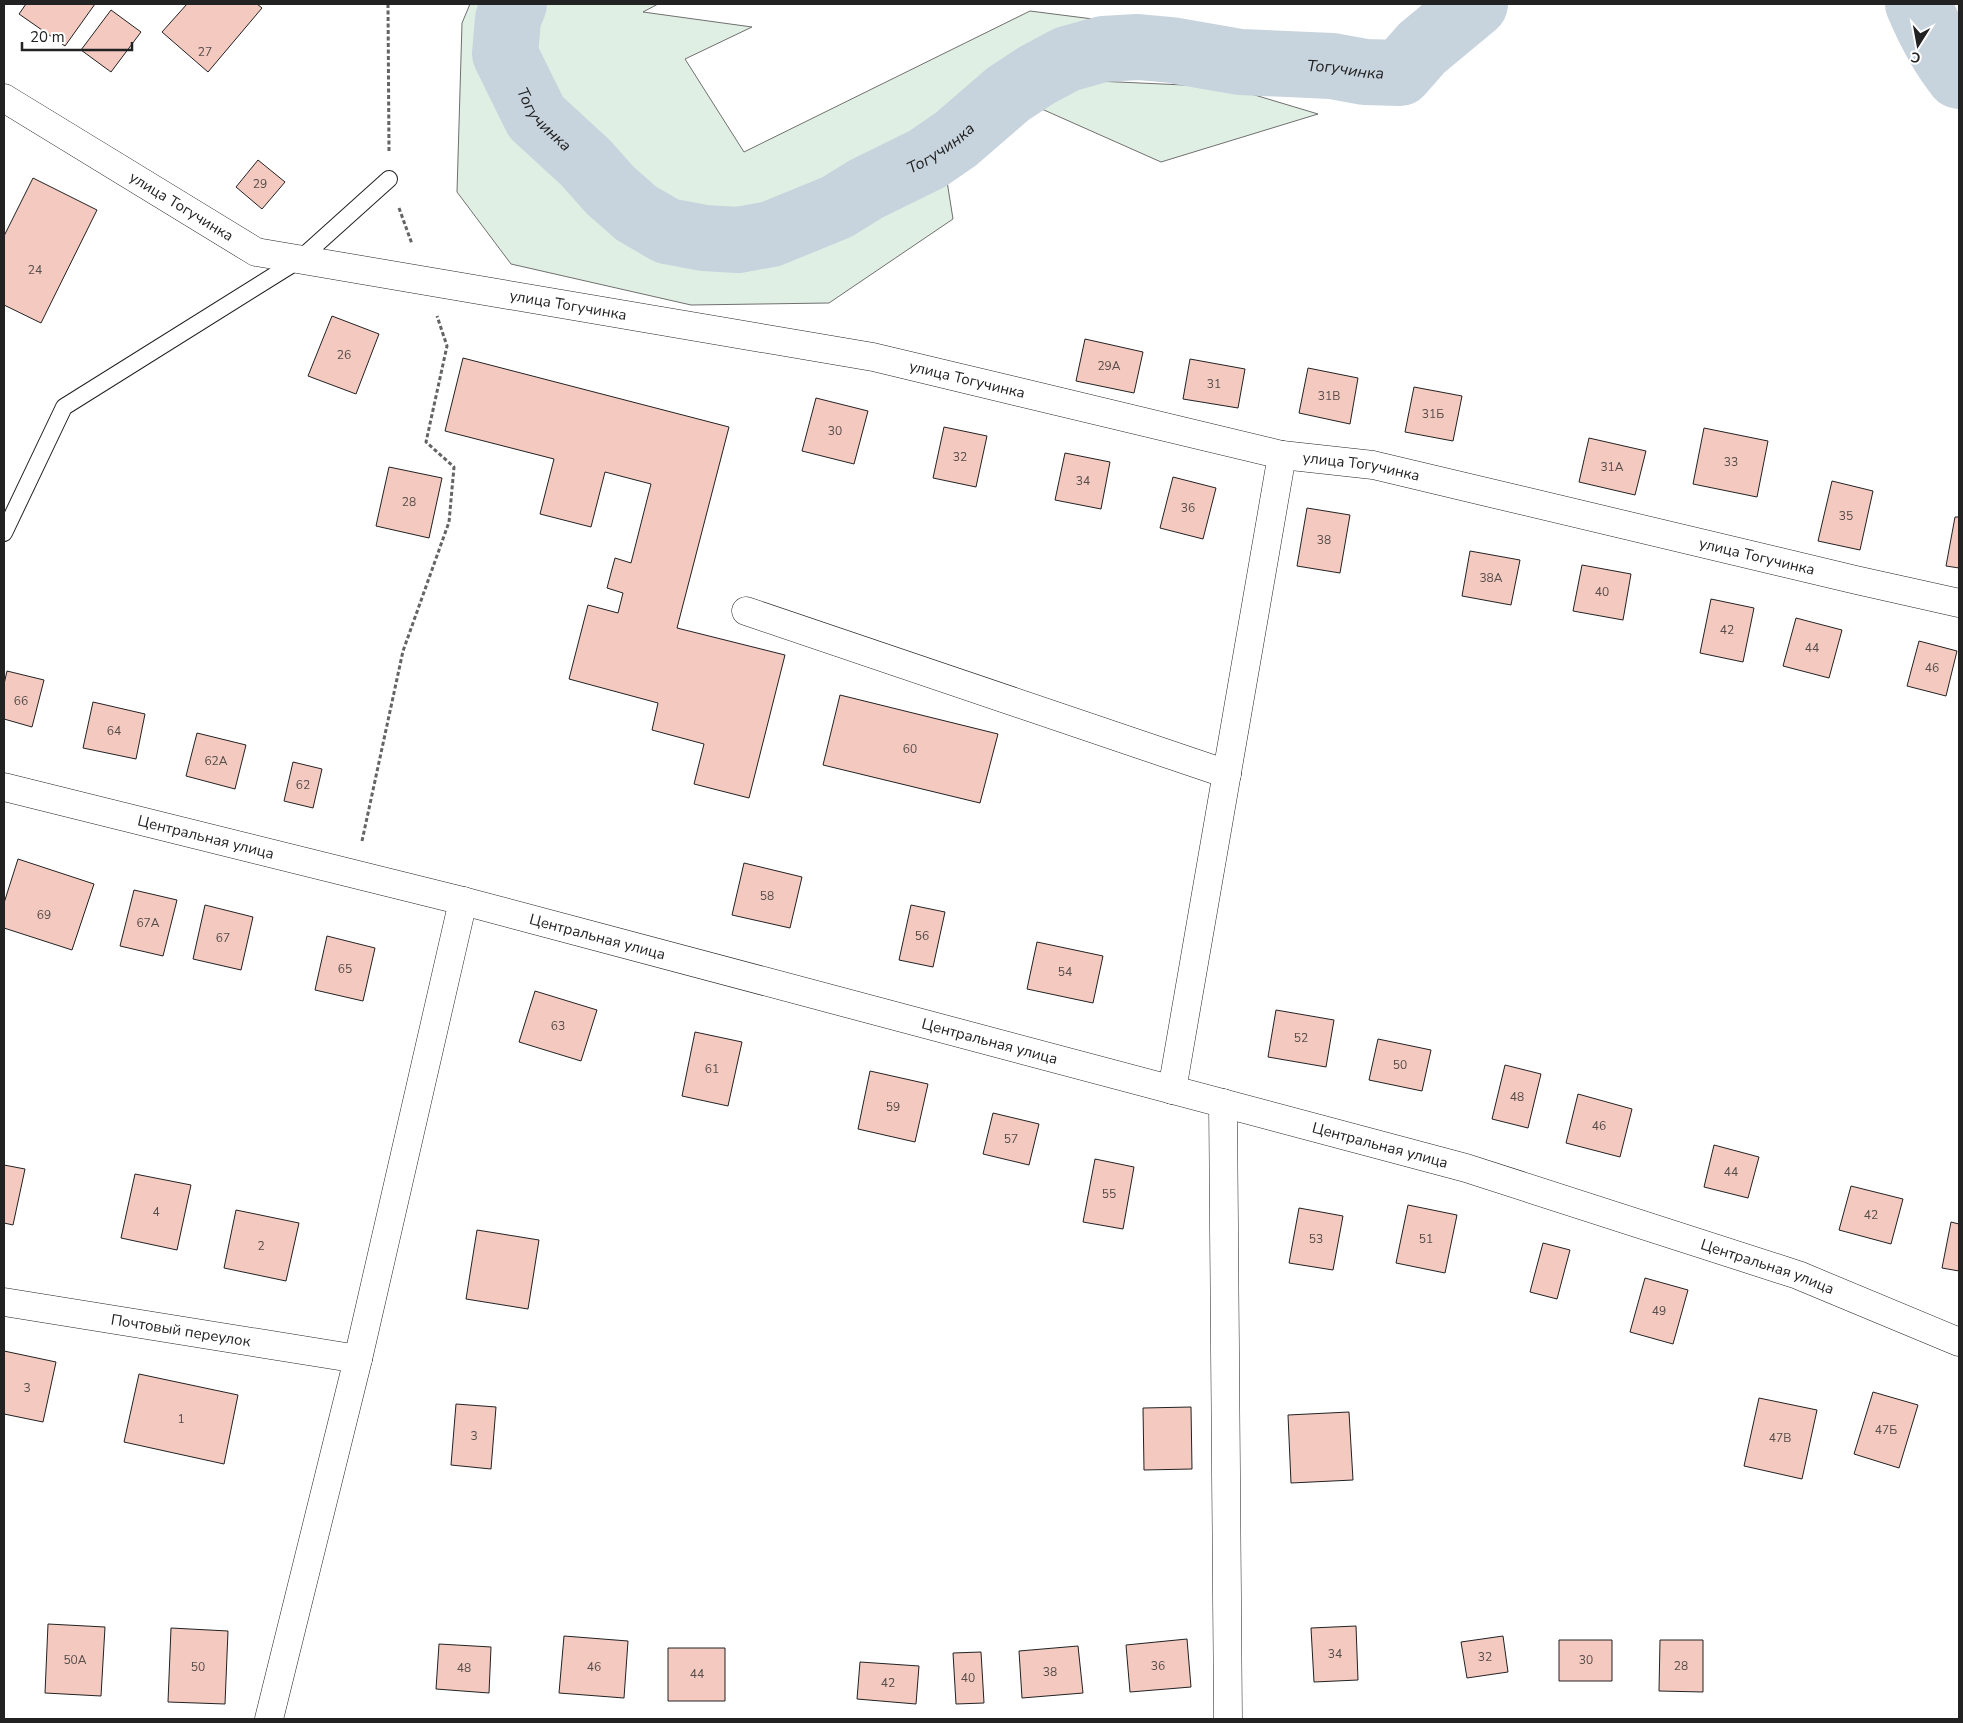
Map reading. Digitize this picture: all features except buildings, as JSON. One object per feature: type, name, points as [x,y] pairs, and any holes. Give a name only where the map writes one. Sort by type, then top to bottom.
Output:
[{"type":"street","name":"улица Тогучинка","points":[[4,98],[256,252],[874,358],[1282,455],[1373,465],[1837,576],[1959,603]]},
{"type":"street","points":[[1172,1090],[1282,455]]},
{"type":"street","points":[[746,611],[1227,774]]},
{"type":"street","name":"Центральная улица","points":[[4,787],[462,901],[1466,1168],[1798,1275],[1959,1342]]},
{"type":"street","points":[[269,1719],[358,1359],[462,901]]},
{"type":"street","points":[[1223,1103],[1228,1719]]},
{"type":"street","name":"Почтовый переулок","points":[[4,1302],[358,1359]]},
{"type":"lane","points":[[4,533],[64,407],[299,260],[389,178]]},
{"type":"path","points":[[355,874],[403,651],[449,522],[454,467],[426,442],[447,346],[389,178],[388,4]]},
{"type":"green space","points":[[470,4],[658,4],[643,12],[752,27],[685,59],[744,152],[1030,11],[1140,25],[1035,60],[1074,80],[1228,87],[1318,114],[1161,162],[1008,94],[946,175],[953,219],[829,303],[691,305],[511,264],[457,192],[462,23]]},
{"type":"waterway","name":"Тогучинка","points":[[514,4],[508,19],[505,54],[536,117],[636,213],[667,231],[704,238],[738,240],[771,234],[837,207],[866,189],[927,159],[956,139],[1008,94],[1037,75],[1067,59],[1103,49],[1138,47],[1171,50],[1240,62],[1332,66],[1365,72],[1400,73],[1422,48],[1475,4]]},
{"type":"waterway","name":"Тогучинка","points":[[1918,4],[1936,42],[1959,76]]}]
